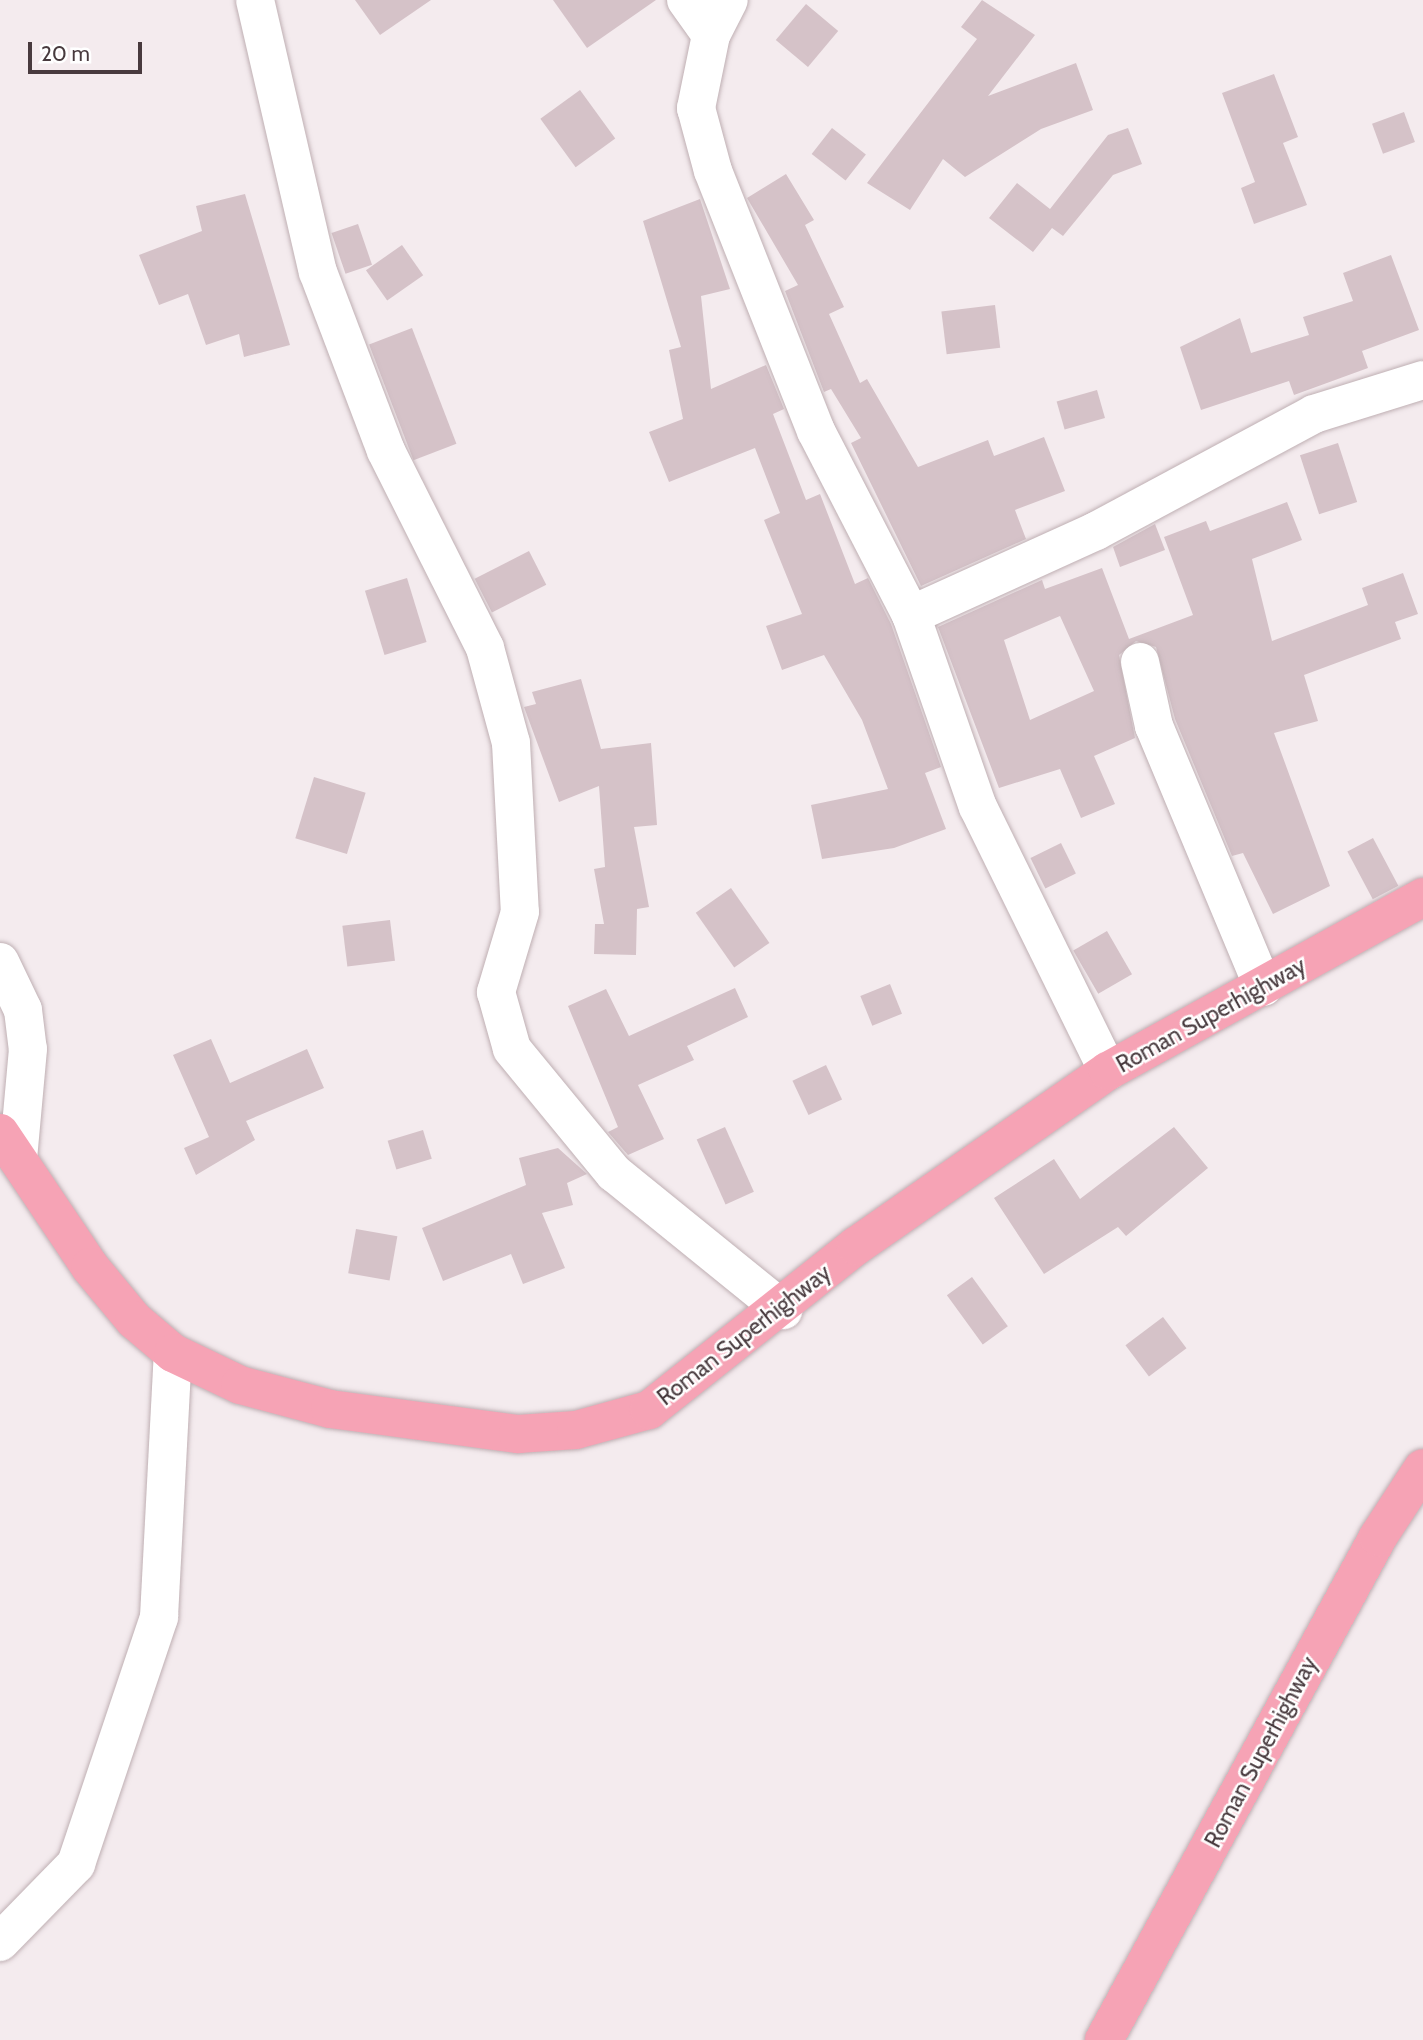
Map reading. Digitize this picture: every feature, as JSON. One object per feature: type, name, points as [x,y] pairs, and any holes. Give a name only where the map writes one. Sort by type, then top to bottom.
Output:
[{"type":"main road","name":"Roman Superhighway","points":[[9,1146],[90,1267],[134,1320],[173,1353],[240,1385],[330,1409],[518,1434],[576,1430],[649,1410],[783,1310],[856,1246],[1108,1071],[1423,897]]},
{"type":"main road","name":"Roman Superhighway","points":[[1104,2040],[1378,1537],[1423,1468]]},
{"type":"street","points":[[255,0],[318,272],[386,451],[485,648],[511,743],[520,912],[496,992],[512,1049],[614,1173],[783,1310]]},
{"type":"street","points":[[686,0],[711,35]]},
{"type":"street","points":[[729,0],[711,35],[696,107],[713,171],[816,431],[911,615],[978,807],[1108,1071]]},
{"type":"street","points":[[911,615],[1096,531],[1314,414],[1423,380]]},
{"type":"street","points":[[1140,662],[1154,726],[1263,987]]},
{"type":"street","points":[[0,962],[23,1010],[28,1049],[9,1146]]},
{"type":"street","points":[[0,1942],[76,1864],[159,1617],[173,1353]]},
{"type":"building","points":[[355,0],[431,0],[380,35]]},
{"type":"building","points":[[553,0],[656,0],[587,48]]},
{"type":"building","points":[[982,0],[1035,35],[988,96],[1076,63],[1093,110],[1041,129],[965,177],[943,159],[910,210],[867,183],[977,39],[961,27]]},
{"type":"building","points":[[806,4],[838,31],[808,67],[776,40]]},
{"type":"building","points":[[1274,74],[1298,137],[1283,143],[1307,205],[1254,224],[1241,188],[1255,182],[1222,93]]},
{"type":"building","points":[[580,90],[615,139],[576,167],[540,119]]},
{"type":"building","points":[[1404,112],[1415,142],[1383,154],[1372,124]]},
{"type":"building","points":[[832,128],[866,154],[846,180],[812,154]]},
{"type":"building","points":[[1128,128],[1142,164],[1113,175],[1063,236],[1052,228],[1033,252],[989,218],[1017,183],[1050,209],[1108,135]]},
{"type":"building","points":[[786,174],[814,220],[805,225],[844,307],[829,314],[860,383],[867,379],[918,467],[988,440],[994,456],[1044,437],[1065,491],[1015,510],[1026,539],[921,586],[851,443],[861,438],[831,389],[824,392],[785,291],[798,285],[747,198]]},
{"type":"building","points":[[245,194],[290,345],[244,357],[239,334],[206,345],[188,294],[159,305],[139,255],[202,231],[196,206]]},
{"type":"building","points":[[700,199],[730,289],[701,296],[711,389],[766,365],[784,409],[773,414],[806,500],[820,494],[855,584],[868,578],[891,624],[941,767],[925,773],[946,829],[894,848],[822,859],[811,805],[888,789],[862,720],[824,655],[782,670],[766,626],[802,614],[764,520],[780,513],[755,448],[669,482],[649,432],[683,419],[669,350],[681,347],[643,221]]},
{"type":"building","points":[[358,224],[372,265],[346,274],[332,233]]},
{"type":"building","points":[[402,245],[423,275],[387,301],[366,270]]},
{"type":"building","points":[[1391,255],[1419,330],[1362,351],[1368,368],[1294,395],[1289,381],[1201,410],[1180,347],[1240,318],[1251,353],[1309,335],[1303,317],[1353,301],[1343,273]]},
{"type":"building","points":[[995,305],[1000,348],[947,354],[941,312]]},
{"type":"building","points":[[412,328],[456,444],[413,460],[369,344]]},
{"type":"building","points":[[1097,390],[1105,418],[1065,429],[1057,402]]},
{"type":"building","points":[[1338,443],[1357,502],[1319,514],[1300,455]]},
{"type":"building","points":[[1287,502],[1302,540],[1252,559],[1272,641],[1368,605],[1362,588],[1403,573],[1418,614],[1395,622],[1401,639],[1304,675],[1318,721],[1274,733],[1330,886],[1273,914],[1243,853],[1232,856],[1175,719],[1156,647],[1136,641],[1119,655],[1135,738],[1094,756],[1115,804],[1081,818],[1060,769],[999,788],[938,627],[1042,580],[1045,589],[1102,568],[1129,639],[1193,615],[1164,537],[1206,521],[1210,531]],"holes":[[[1060,616],[1094,691],[1030,720],[1004,640]]]},
{"type":"building","points":[[1155,524],[1165,550],[1120,567],[1113,547]]},
{"type":"building","points":[[529,551],[546,585],[492,613],[475,579]]},
{"type":"building","points":[[407,578],[427,642],[385,655],[365,591]]},
{"type":"building","points":[[581,679],[601,749],[651,743],[657,825],[634,827],[649,907],[637,909],[636,955],[594,954],[595,924],[604,924],[594,869],[605,867],[599,786],[559,802],[524,707],[536,704],[532,692]]},
{"type":"building","points":[[314,777],[366,793],[347,854],[295,838]]},
{"type":"building","points":[[1373,838],[1398,886],[1373,899],[1347,852]]},
{"type":"building","points":[[1061,843],[1076,874],[1045,888],[1030,858]]},
{"type":"building","points":[[731,888],[769,943],[734,968],[696,913]]},
{"type":"building","points":[[390,920],[395,961],[347,967],[342,926]]},
{"type":"building","points":[[1107,931],[1132,974],[1098,994],[1073,950]]},
{"type":"building","points":[[890,984],[902,1014],[872,1026],[860,996]]},
{"type":"building","points":[[735,988],[748,1017],[687,1046],[694,1060],[638,1085],[664,1139],[628,1155],[608,1132],[618,1127],[568,1006],[606,989],[629,1036]]},
{"type":"building","points":[[211,1039],[230,1083],[307,1049],[324,1088],[246,1121],[255,1140],[196,1175],[184,1148],[209,1137],[173,1055]]},
{"type":"building","points":[[826,1065],[842,1099],[809,1115],[792,1081]]},
{"type":"building","points":[[725,1127],[754,1192],[726,1204],[697,1140]]},
{"type":"building","points":[[1174,1127],[1208,1168],[1126,1236],[1118,1227],[1044,1274],[994,1198],[1054,1159],[1080,1199]]},
{"type":"building","points":[[423,1130],[432,1159],[396,1170],[388,1141]]},
{"type":"building","points":[[558,1148],[587,1174],[567,1183],[573,1205],[542,1213],[565,1268],[523,1284],[511,1254],[443,1281],[422,1228],[526,1185],[519,1158]]},
{"type":"building","points":[[356,1229],[397,1236],[390,1281],[348,1273]]},
{"type":"building","points":[[972,1277],[1008,1326],[983,1345],[947,1295]]},
{"type":"building","points":[[1163,1317],[1186,1348],[1149,1376],[1125,1345]]}]
